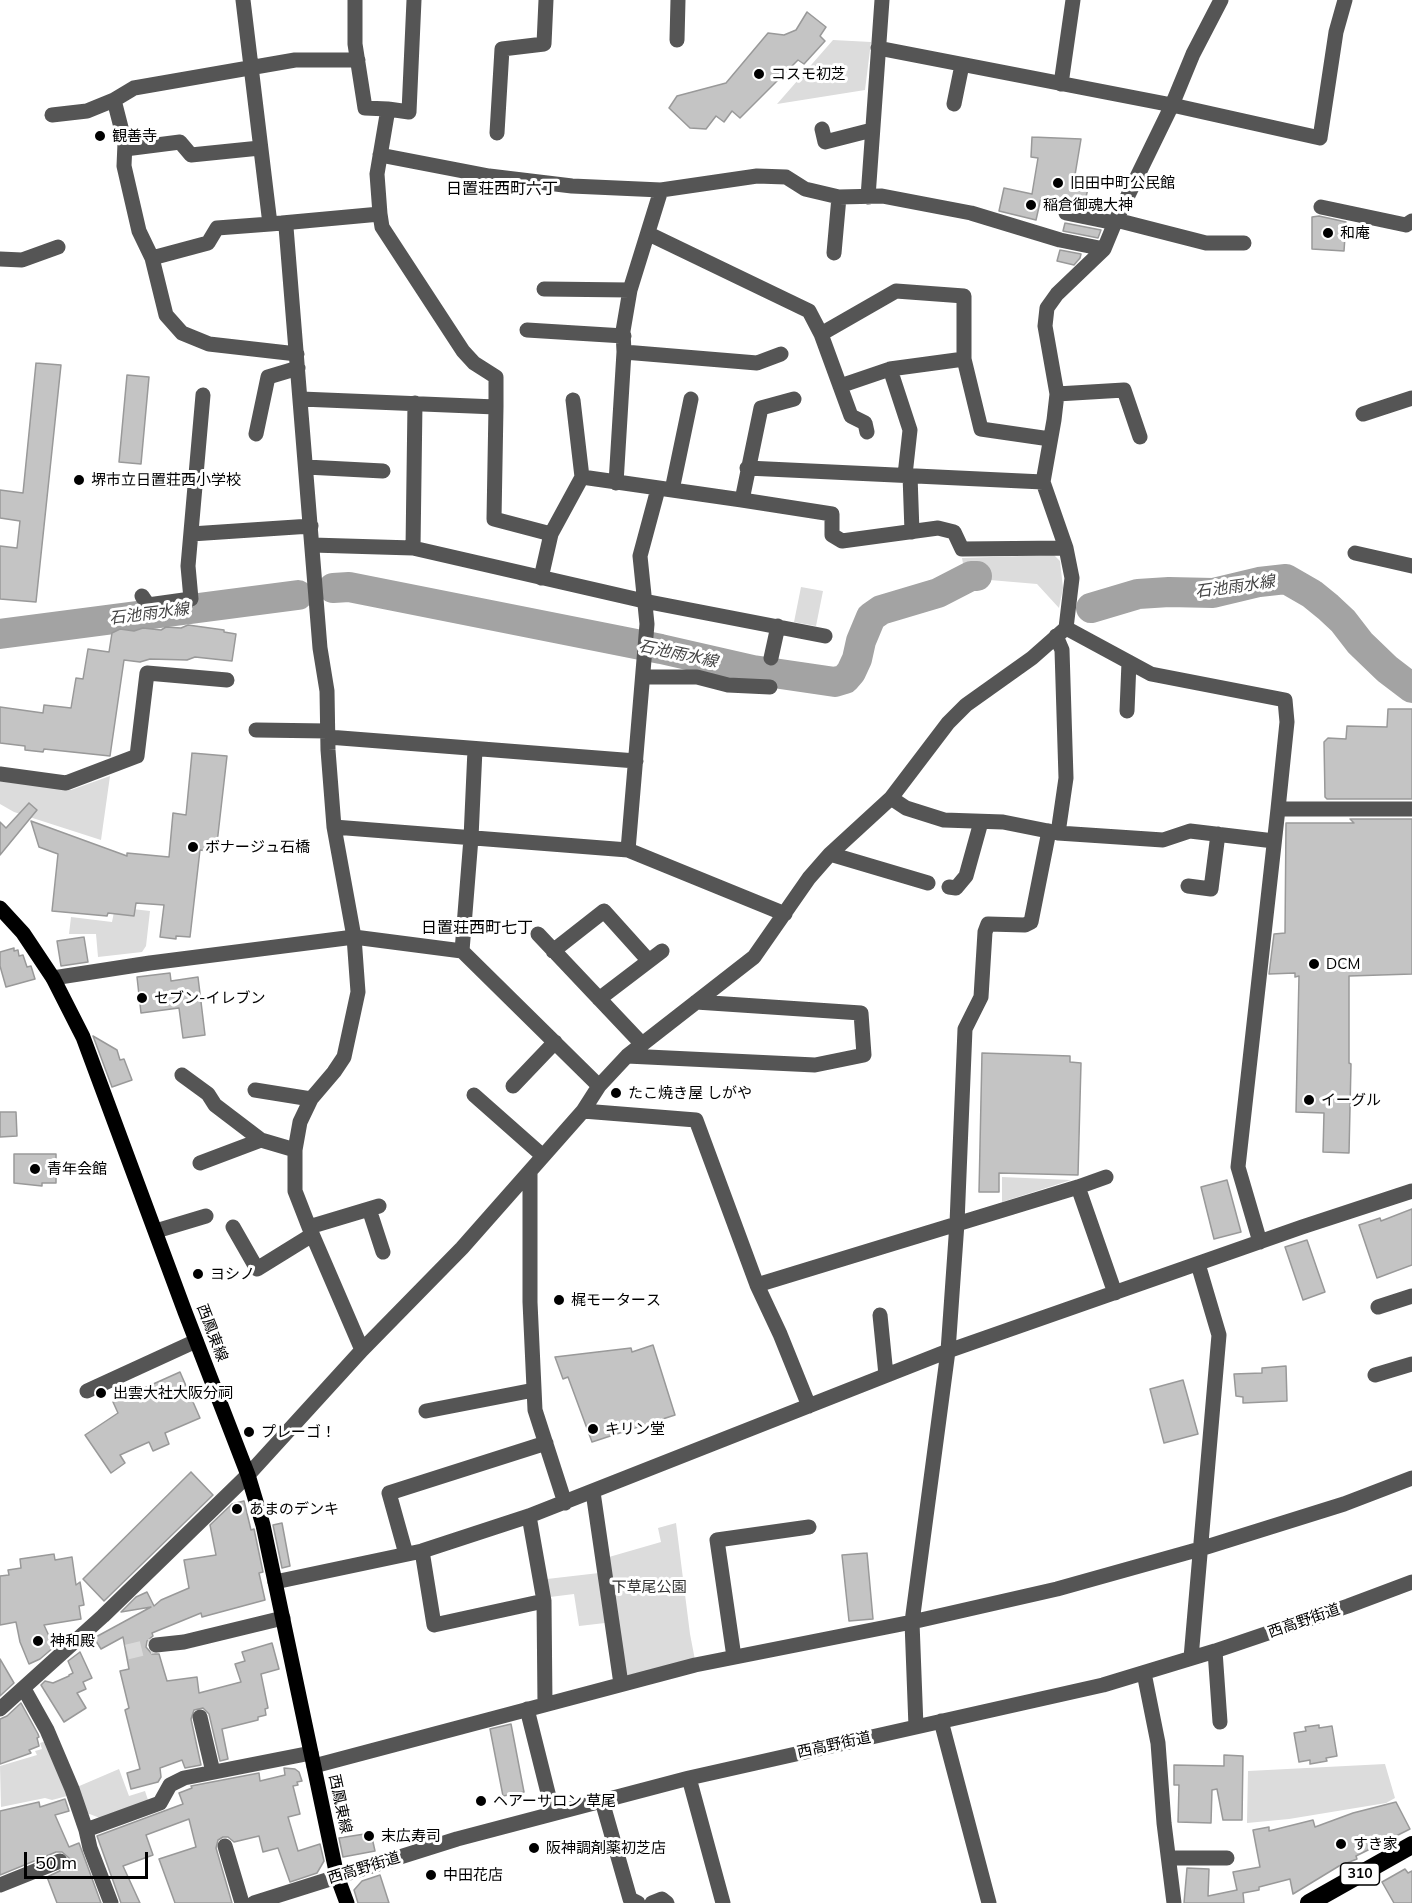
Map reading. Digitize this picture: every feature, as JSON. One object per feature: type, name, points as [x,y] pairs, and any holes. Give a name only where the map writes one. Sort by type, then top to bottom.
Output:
[{"type":"highway","name":"310","points":[[1309,1903],[1412,1845]]},
{"type":"main road","name":"西鳳東線","points":[[0,908],[23,933],[53,978],[82,1037],[248,1475],[263,1525],[337,1876],[346,1903]]},
{"type":"street","points":[[243,0],[260,148],[276,223]]},
{"type":"street","points":[[355,0],[355,44],[365,108],[409,112],[414,0]]},
{"type":"street","points":[[497,133],[502,49],[544,44],[546,0]]},
{"type":"street","points":[[677,40],[678,0]]},
{"type":"street","points":[[868,197],[882,0]]},
{"type":"street","points":[[1061,84],[1073,0]]},
{"type":"street","points":[[916,1727],[912,1622],[948,1352],[957,1223],[965,1029],[981,997],[985,932],[988,924],[1025,925],[1031,922],[1066,777],[1061,632],[1072,578],[1066,548],[1043,482],[1057,394],[1045,326],[1047,308],[1057,294],[1104,249],[1172,105],[1193,54],[1221,0]]},
{"type":"street","points":[[878,48],[1172,105],[1320,138],[1336,32],[1345,0]]},
{"type":"street","points":[[52,115],[87,111],[114,100],[134,88],[295,60],[358,60]]},
{"type":"street","points":[[954,104],[962,65]]},
{"type":"street","points":[[114,100],[125,146],[124,166],[139,231],[152,258],[166,315],[182,333],[209,344],[298,361]]},
{"type":"street","points":[[388,109],[377,174],[382,227],[463,351],[474,363],[495,377],[494,519],[551,534]]},
{"type":"street","points":[[822,129],[825,142],[872,130]]},
{"type":"street","points":[[125,146],[180,142],[191,155],[260,148]]},
{"type":"street","points":[[380,155],[489,176],[572,186],[661,190],[758,176],[786,177],[805,189],[839,197],[882,196],[971,213],[1060,240],[1104,249]]},
{"type":"street","points":[[616,483],[624,336],[630,291],[661,190]]},
{"type":"street","points":[[834,253],[839,197]]},
{"type":"street","points":[[1321,207],[1406,225],[1412,221]]},
{"type":"street","points":[[1066,213],[1116,221],[1206,243],[1244,243]]},
{"type":"street","points":[[152,258],[208,243],[217,228],[380,214]]},
{"type":"street","points":[[276,223],[286,227],[320,648],[327,691],[334,827],[354,938],[358,992],[344,1057],[311,1099],[300,1122],[295,1150],[295,1191],[362,1350]]},
{"type":"street","points":[[648,234],[809,311],[821,334],[852,416],[865,423],[867,432]]},
{"type":"street","points":[[0,259],[22,260],[58,247]]},
{"type":"street","points":[[544,289],[630,291]]},
{"type":"street","points":[[821,334],[896,291],[964,296],[964,359],[981,429],[1050,439]]},
{"type":"street","points":[[527,330],[624,336]]},
{"type":"street","points":[[624,352],[757,363],[781,354]]},
{"type":"street","points":[[840,386],[890,369],[964,359]]},
{"type":"street","points":[[256,434],[268,377],[298,361]]},
{"type":"street","points":[[890,369],[910,430],[907,475],[912,532]]},
{"type":"street","points":[[1057,394],[1124,390],[1140,437]]},
{"type":"street","points":[[142,596],[148,605],[190,599],[188,566],[203,395]]},
{"type":"street","points":[[1363,414],[1412,398]]},
{"type":"street","points":[[301,399],[496,406]]},
{"type":"street","points":[[628,850],[647,624],[640,556],[665,489],[691,399]]},
{"type":"street","points":[[742,500],[761,408],[794,399]]},
{"type":"street","points":[[541,579],[551,534],[582,477],[573,400]]},
{"type":"street","points":[[413,548],[416,404]]},
{"type":"street","points":[[306,467],[383,471]]},
{"type":"street","points":[[747,468],[1043,482]]},
{"type":"street","points":[[582,477],[832,514],[832,535],[842,541],[938,528],[954,532],[962,549],[1066,548]]},
{"type":"street","points":[[191,534],[311,526]]},
{"type":"street","points":[[312,545],[413,548],[541,579],[825,636]]},
{"type":"street","points":[[1355,553],[1412,566]]},
{"type":"street","points":[[771,658],[778,626]]},
{"type":"street","points":[[1061,632],[1151,674],[1285,700],[1287,722],[1278,809],[1247,1040],[1246,1077],[1233,1167],[1260,1242]]},
{"type":"street","points":[[0,1710],[248,1475],[362,1350],[462,1248],[627,1056],[754,957],[809,878],[830,854],[891,798],[948,723],[966,705],[1032,658],[1061,632]]},
{"type":"street","points":[[1127,711],[1129,662]]},
{"type":"street","points":[[0,774],[66,783],[137,756],[147,673],[227,680]]},
{"type":"street","points":[[643,677],[697,677],[728,686],[770,687]]},
{"type":"street","points":[[256,730],[328,734],[475,749],[636,761]]},
{"type":"street","points":[[462,951],[475,749]]},
{"type":"street","points":[[891,798],[906,808],[944,820],[1003,822],[1053,832],[1163,840],[1190,831],[1274,841]]},
{"type":"street","points":[[1278,809],[1412,809]]},
{"type":"street","points":[[949,887],[956,888],[966,876],[981,822]]},
{"type":"street","points":[[334,827],[628,850],[785,914]]},
{"type":"street","points":[[1188,886],[1211,889],[1218,834]]},
{"type":"street","points":[[830,854],[928,883]]},
{"type":"street","points":[[553,951],[604,911],[649,961]]},
{"type":"street","points":[[537,934],[642,1044]]},
{"type":"street","points":[[53,978],[150,963],[354,938],[462,951],[599,1086]]},
{"type":"street","points":[[599,999],[662,951]]},
{"type":"street","points":[[627,1056],[814,1065],[864,1055],[861,1013],[696,1002]]},
{"type":"street","points":[[513,1086],[555,1042]]},
{"type":"street","points":[[182,1075],[208,1094],[215,1105],[261,1140],[295,1150]]},
{"type":"street","points":[[255,1090],[311,1099]]},
{"type":"street","points":[[474,1095],[543,1156]]},
{"type":"street","points":[[582,1111],[696,1120],[757,1285],[809,1406]]},
{"type":"street","points":[[200,1163],[261,1140]]},
{"type":"street","points":[[530,1171],[530,1302],[536,1410],[565,1503]]},
{"type":"street","points":[[757,1285],[1106,1177]]},
{"type":"street","points":[[1078,1187],[1115,1293]]},
{"type":"street","points":[[275,1582],[422,1551],[529,1516],[948,1352],[1260,1242],[1287,1225],[1412,1191]]},
{"type":"street","points":[[233,1227],[257,1269],[310,1231],[374,1207],[383,1252]]},
{"type":"street","points":[[156,1231],[206,1216]]},
{"type":"street","points":[[1191,1658],[1219,1335],[1198,1264]]},
{"type":"street","points":[[1378,1307],[1412,1296]]},
{"type":"street","points":[[880,1315],[886,1376]]},
{"type":"street","points":[[87,1391],[196,1341]]},
{"type":"street","points":[[1375,1375],[1412,1364]]},
{"type":"street","points":[[426,1411],[534,1390]]},
{"type":"street","points":[[406,1554],[389,1493],[546,1443]]},
{"type":"street","points":[[86,1830],[160,1803],[170,1785],[184,1778],[213,1772],[313,1760],[734,1657],[912,1622],[1057,1589],[1200,1549],[1344,1504],[1412,1478]]},
{"type":"street","points":[[593,1492],[621,1684]]},
{"type":"street","points":[[529,1516],[544,1601],[545,1704]]},
{"type":"street","points":[[734,1657],[717,1540],[809,1527]]},
{"type":"street","points":[[422,1551],[434,1625],[544,1601]]},
{"type":"street","name":"西高野街道","points":[[254,1903],[457,1839],[602,1800],[688,1778],[1144,1674],[1348,1606],[1412,1582]]},
{"type":"street","points":[[156,1645],[184,1642],[283,1618]]},
{"type":"street","points":[[1215,1651],[1220,1722]]},
{"type":"street","points":[[1144,1674],[1158,1743],[1164,1823],[1174,1903]]},
{"type":"street","points":[[24,1689],[47,1730],[72,1789],[90,1848],[111,1903]]},
{"type":"street","points":[[527,1709],[553,1813]]},
{"type":"street","points":[[200,1716],[213,1772]]},
{"type":"street","points":[[941,1721],[989,1903]]},
{"type":"street","points":[[688,1778],[723,1903]]},
{"type":"street","points":[[602,1800],[630,1899],[638,1903]]},
{"type":"street","points":[[225,1846],[242,1903]]},
{"type":"street","points":[[1169,1859],[1227,1858]]},
{"type":"street","points":[[0,1885],[60,1861]]},
{"type":"street","points":[[652,1903],[662,1899],[668,1903]]},
{"type":"green space","points":[[833,40],[871,42],[865,90],[777,104]]},
{"type":"green space","points":[[1054,555],[1060,561],[1063,588],[1059,608],[1037,584],[978,579],[978,570],[964,569],[962,558]]},
{"type":"green space","points":[[801,587],[823,591],[816,626],[794,622]]},
{"type":"green space","points":[[110,776],[101,840],[14,812],[0,804],[0,781],[71,790]]},
{"type":"green space","points":[[115,907],[150,911],[146,946],[142,952],[98,957],[96,934],[69,934],[71,917],[112,922]]},
{"type":"green space","points":[[1002,1177],[1071,1180],[1002,1202]]},
{"type":"green space","name":"下草尾公園","points":[[676,1523],[695,1660],[625,1676],[609,1557],[661,1542],[658,1528]]},
{"type":"green space","points":[[599,1573],[605,1623],[579,1626],[574,1594],[550,1597],[547,1579]]},
{"type":"green space","points":[[46,1741],[67,1796],[1,1807],[0,1766],[37,1755],[35,1751],[42,1749],[40,1743]]},
{"type":"green space","points":[[1385,1764],[1395,1798],[1386,1803],[1289,1819],[1247,1823],[1248,1771]]},
{"type":"green space","points":[[119,1769],[129,1796],[145,1791],[148,1800],[100,1818],[87,1813],[77,1787]]},
{"type":"building","name":"コスモ初芝","points":[[807,12],[826,27],[820,36],[825,41],[804,64],[798,60],[740,118],[732,111],[724,122],[716,116],[706,129],[690,128],[669,108],[677,96],[726,83],[768,33],[784,35],[796,30]]},
{"type":"building","points":[[1032,137],[1081,139],[1075,175],[1090,180],[1086,197],[1106,201],[1105,211],[1041,198],[1036,220],[999,211],[1004,188],[1032,194],[1038,158],[1031,157]]},
{"type":"building","name":"和庵","points":[[1319,216],[1346,222],[1344,251],[1312,249],[1312,217]]},
{"type":"building","points":[[1065,223],[1101,230],[1098,238],[1063,231]]},
{"type":"building","points":[[1060,250],[1081,254],[1080,258],[1074,265],[1057,261]]},
{"type":"building","points":[[36,363],[61,365],[36,602],[0,599],[0,546],[17,548],[20,521],[0,518],[0,490],[23,493]]},
{"type":"building","points":[[127,375],[149,377],[141,464],[119,462]]},
{"type":"building","points":[[188,625],[236,634],[232,661],[195,657],[187,660],[150,659],[140,662],[124,660],[110,756],[44,749],[43,752],[25,750],[25,746],[0,743],[0,707],[43,713],[44,705],[71,708],[76,678],[83,679],[88,649],[109,652],[112,633],[120,629],[161,630],[166,627],[181,628]]},
{"type":"building","points":[[1388,709],[1412,709],[1412,799],[1327,799],[1325,797],[1324,742],[1328,738],[1346,739],[1347,726],[1387,727]]},
{"type":"building","points":[[192,753],[227,756],[216,852],[200,850],[190,937],[176,936],[176,939],[160,937],[164,905],[136,903],[134,916],[52,911],[58,854],[39,847],[31,821],[127,856],[127,853],[169,857],[173,813],[186,815]]},
{"type":"building","points":[[29,803],[37,810],[0,855],[0,822],[6,828]]},
{"type":"building","points":[[1350,819],[1412,819],[1412,974],[1349,976],[1349,1063],[1351,1064],[1349,1153],[1323,1152],[1324,1113],[1296,1112],[1299,976],[1295,977],[1295,973],[1269,974],[1274,934],[1285,933],[1286,823],[1354,823]]},
{"type":"building","points":[[84,937],[88,962],[61,966],[57,941]]},
{"type":"building","points":[[14,948],[14,951],[18,950],[19,956],[23,955],[27,967],[31,966],[35,979],[6,987],[0,966],[0,952]]},
{"type":"building","points":[[170,973],[171,981],[198,977],[205,1035],[183,1038],[179,1008],[141,1013],[137,977]]},
{"type":"building","points":[[93,1036],[117,1050],[120,1060],[124,1059],[132,1080],[112,1087]]},
{"type":"building","points":[[982,1053],[1070,1056],[1070,1062],[1081,1063],[1078,1175],[999,1173],[999,1192],[979,1192]]},
{"type":"building","points":[[0,1112],[16,1112],[17,1136],[0,1137]]},
{"type":"building","name":"青年会館","points":[[14,1154],[56,1154],[56,1183],[42,1183],[42,1186],[14,1183]]},
{"type":"building","points":[[1227,1180],[1241,1232],[1214,1239],[1201,1187]]},
{"type":"building","points":[[1412,1209],[1412,1265],[1377,1278],[1359,1225],[1380,1218],[1381,1221]]},
{"type":"building","points":[[1307,1240],[1325,1292],[1303,1300],[1285,1247]]},
{"type":"building","points":[[653,1345],[675,1415],[592,1442],[568,1377],[563,1379],[555,1357],[631,1348],[632,1352]]},
{"type":"building","points":[[1286,1366],[1287,1401],[1243,1403],[1243,1397],[1236,1396],[1234,1374],[1262,1373],[1262,1368]]},
{"type":"building","points":[[180,1372],[200,1418],[165,1433],[169,1444],[153,1451],[149,1442],[120,1455],[125,1463],[111,1473],[85,1435],[118,1413],[113,1402]]},
{"type":"building","points":[[1183,1380],[1198,1434],[1164,1443],[1150,1389]]},
{"type":"building","points":[[191,1472],[213,1495],[104,1601],[83,1579]]},
{"type":"building","points":[[244,1501],[251,1530],[254,1529],[263,1572],[259,1573],[265,1600],[202,1617],[201,1613],[152,1633],[153,1636],[147,1641],[146,1647],[152,1654],[159,1654],[167,1681],[197,1677],[199,1693],[241,1682],[235,1664],[245,1661],[242,1652],[272,1643],[279,1669],[261,1674],[268,1708],[265,1709],[266,1715],[258,1717],[258,1720],[222,1729],[228,1759],[220,1761],[209,1714],[203,1708],[194,1710],[191,1719],[201,1765],[185,1768],[182,1760],[160,1768],[161,1777],[158,1782],[131,1789],[127,1773],[140,1769],[125,1710],[129,1708],[120,1671],[129,1669],[123,1637],[101,1649],[94,1638],[151,1607],[121,1612],[136,1597],[147,1592],[154,1606],[161,1600],[189,1588],[184,1560],[216,1555],[210,1525],[232,1504]]},
{"type":"building","points":[[282,1523],[290,1566],[282,1568],[273,1525]]},
{"type":"building","points":[[867,1553],[873,1619],[849,1621],[842,1555]]},
{"type":"building","points":[[54,1554],[55,1560],[72,1557],[76,1585],[80,1582],[84,1605],[79,1606],[81,1619],[44,1625],[54,1647],[40,1659],[29,1664],[20,1642],[16,1622],[0,1625],[0,1576],[9,1575],[8,1570],[21,1568],[20,1559]]},
{"type":"building","points":[[80,1652],[92,1678],[83,1682],[86,1689],[77,1693],[86,1708],[64,1722],[41,1685],[45,1681],[53,1683],[73,1673],[68,1661]]},
{"type":"building","points":[[0,1659],[14,1683],[0,1696]]},
{"type":"building","points":[[21,1703],[38,1734],[39,1746],[29,1750],[31,1753],[0,1764],[0,1719],[7,1716]]},
{"type":"building","points":[[511,1724],[524,1792],[503,1796],[490,1729]]},
{"type":"building","points":[[1319,1725],[1319,1728],[1332,1726],[1337,1756],[1326,1758],[1327,1761],[1310,1764],[1310,1760],[1299,1762],[1294,1733],[1306,1731],[1305,1727]]},
{"type":"building","points":[[1224,1755],[1243,1756],[1242,1820],[1223,1820],[1217,1789],[1212,1790],[1211,1823],[1178,1822],[1179,1785],[1174,1785],[1174,1765],[1224,1766]]},
{"type":"building","points":[[284,1768],[295,1769],[299,1772],[302,1781],[293,1786],[300,1814],[288,1817],[298,1851],[320,1844],[324,1861],[317,1873],[290,1882],[278,1848],[263,1852],[259,1836],[234,1842],[228,1837],[223,1837],[218,1840],[216,1848],[232,1903],[175,1903],[159,1859],[196,1847],[189,1819],[146,1835],[153,1855],[123,1866],[140,1903],[121,1903],[97,1836],[183,1804],[179,1793],[192,1788],[191,1786],[259,1773],[260,1781],[285,1775]]},
{"type":"building","points":[[65,1799],[69,1811],[55,1815],[69,1847],[79,1843],[101,1903],[57,1903],[47,1877],[68,1867],[69,1858],[62,1852],[56,1852],[0,1875],[0,1811],[39,1802],[40,1807]]},
{"type":"building","points":[[1396,1802],[1410,1829],[1356,1856],[1357,1859],[1339,1866],[1293,1894],[1290,1879],[1243,1893],[1244,1903],[1184,1903],[1187,1868],[1209,1869],[1208,1896],[1237,1890],[1233,1872],[1260,1867],[1253,1830],[1269,1827],[1269,1831],[1313,1820],[1315,1827],[1353,1813]]},
{"type":"building","points":[[371,1833],[375,1851],[343,1857],[339,1838]]},
{"type":"building","points":[[1405,1869],[1408,1873],[1412,1871],[1412,1903],[1394,1903],[1382,1882]]},
{"type":"building","points":[[380,1875],[389,1903],[358,1903],[354,1890],[362,1881]]},
{"type":"waterway","name":"石池雨水線","points":[[333,588],[349,587],[661,649],[753,670],[835,682],[845,679],[851,672],[871,617],[881,610],[938,593],[971,576],[977,576]]},
{"type":"waterway","name":"石池雨水線","points":[[1091,608],[1138,594],[1213,593],[1259,582],[1286,579],[1312,594],[1328,607],[1343,621],[1360,643],[1387,669],[1412,688]]},
{"type":"waterway","name":"石池雨水線","points":[[0,634],[298,595]]},
{"type":"tunnel","points":[[127,1652],[156,1645]]},
{"type":"place","name":"コスモ初芝","points":[[759,74]]},
{"type":"place","name":"観善寺","points":[[100,136]]},
{"type":"place","name":"旧田中町公民館","points":[[1058,183]]},
{"type":"place","name":"稲倉御魂大神","points":[[1031,205]]},
{"type":"place","name":"和庵","points":[[1328,233]]},
{"type":"place","name":"堺市立日置荘西小学校","points":[[79,480]]},
{"type":"place","name":"ボナージュ石橋","points":[[193,847]]},
{"type":"place","name":"DCM","points":[[1314,964]]},
{"type":"place","name":"セブン-イレブン","points":[[142,998]]},
{"type":"place","name":"たこ焼き屋 しがや","points":[[616,1093]]},
{"type":"place","name":"イーグル","points":[[1309,1100]]},
{"type":"place","name":"青年会館","points":[[35,1169]]},
{"type":"place","name":"ヨシノ","points":[[198,1274]]},
{"type":"place","name":"梶モータース","points":[[559,1300]]},
{"type":"place","name":"出雲大社大阪分祠","points":[[101,1393]]},
{"type":"place","name":"キリン堂","points":[[593,1429]]},
{"type":"place","name":"プレーゴ！","points":[[249,1432]]},
{"type":"place","name":"あまのデンキ","points":[[237,1509]]},
{"type":"place","name":"神和殿","points":[[38,1641]]},
{"type":"place","name":"ヘアーサロン 草尾","points":[[481,1801]]},
{"type":"place","name":"末広寿司","points":[[369,1836]]},
{"type":"place","name":"すき家","points":[[1341,1844]]},
{"type":"place","name":"阪神調剤薬初芝店","points":[[534,1848]]},
{"type":"place","name":"中田花店","points":[[431,1875]]},
{"type":"district","name":"日置荘西町六丁","points":[[502,189]]},
{"type":"district","name":"日置荘西町七丁","points":[[477,928]]}]
